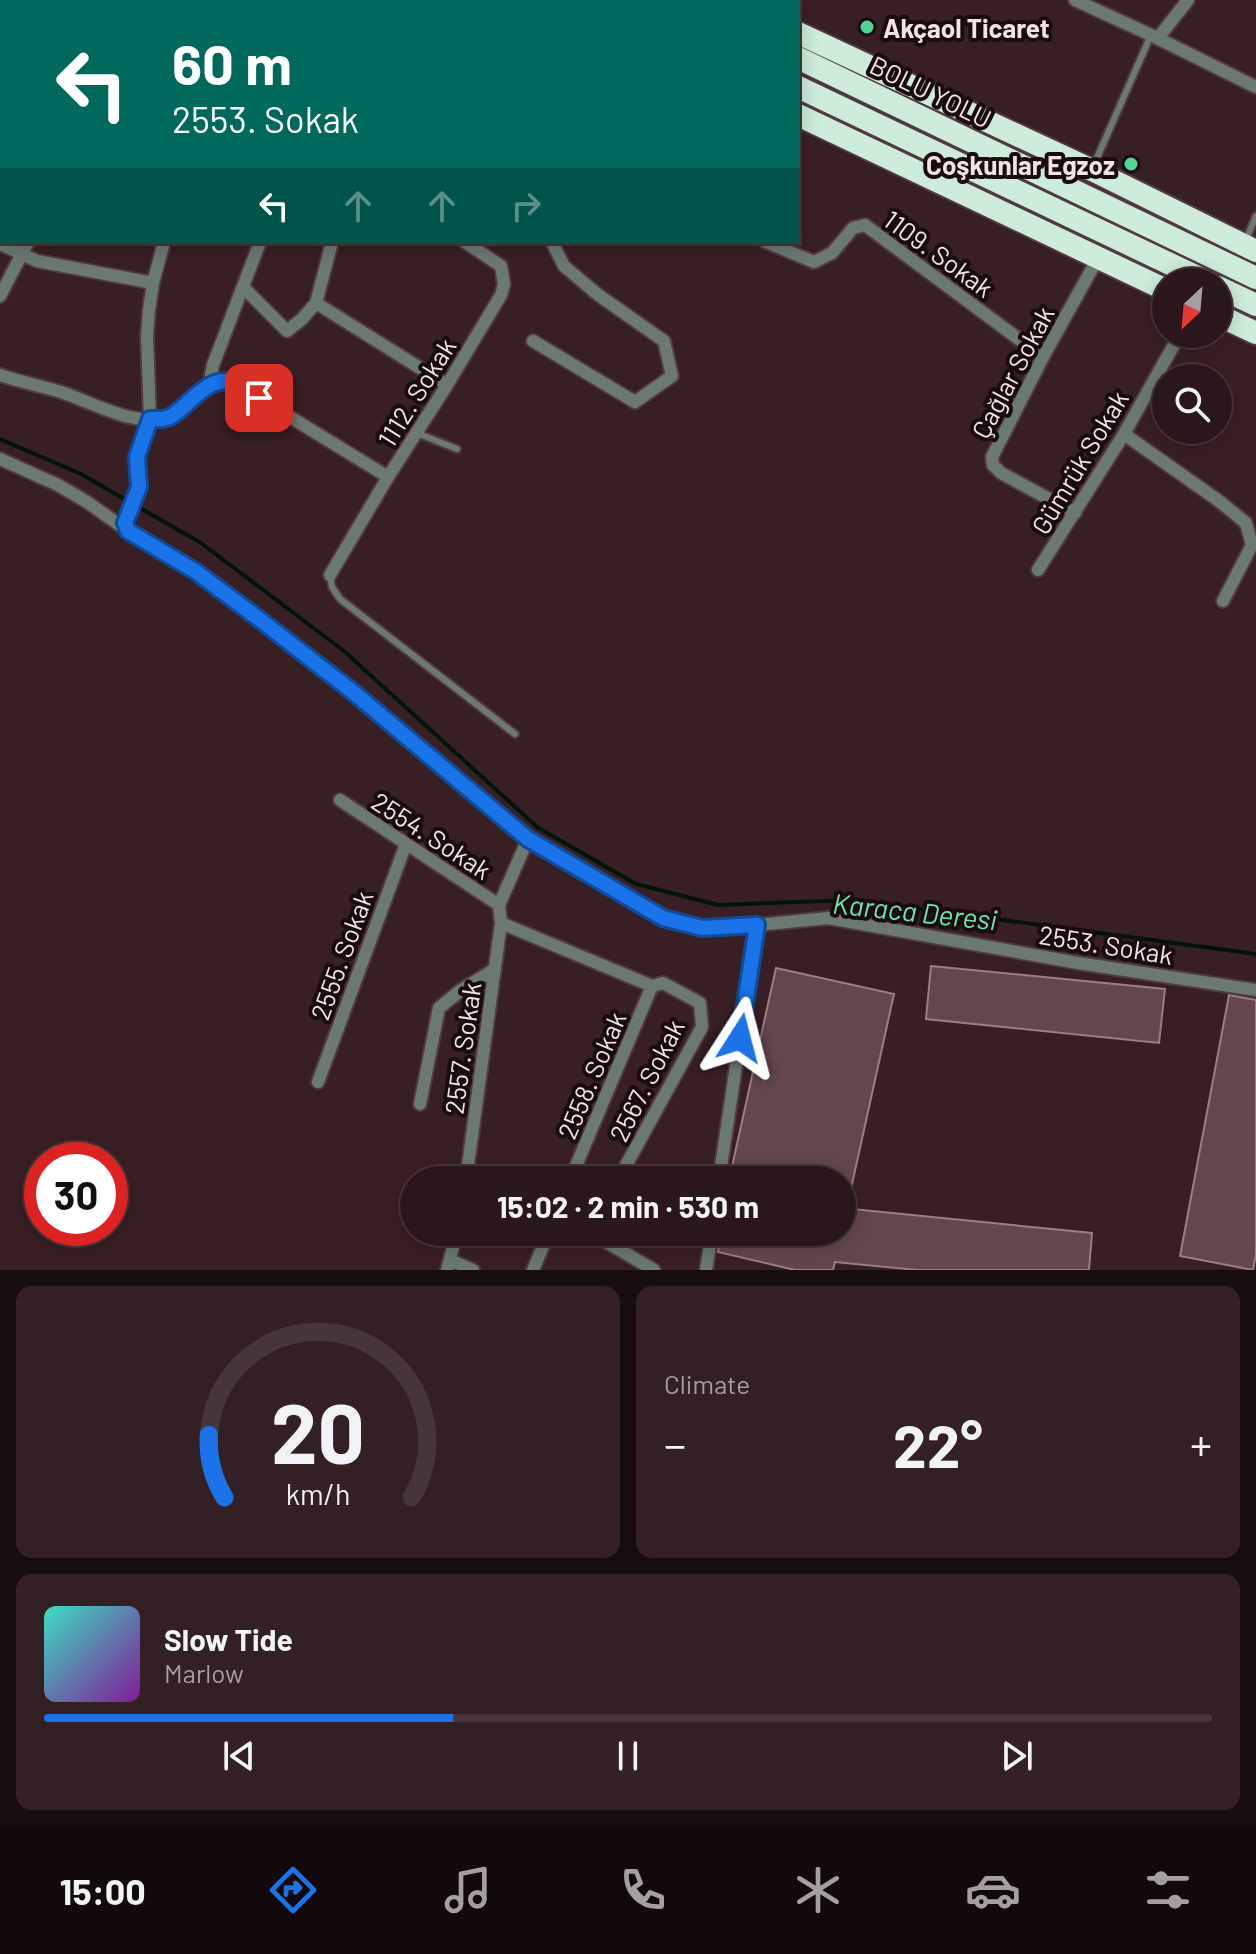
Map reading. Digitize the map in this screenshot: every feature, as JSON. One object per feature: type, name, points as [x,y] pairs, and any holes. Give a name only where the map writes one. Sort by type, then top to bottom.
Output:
[{"type":"highway","points":[[800,34],[1092,170],[1250,248]]},
{"type":"highway","name":"BOLU YOLU","points":[[800,59],[1256,278]]},
{"type":"highway","points":[[800,88],[1179,268]]},
{"type":"highway","points":[[800,116],[1152,283]]},
{"type":"highway","points":[[1232,294],[1256,305]]},
{"type":"highway","points":[[1232,322],[1256,333]]},
{"type":"street","points":[[1075,0],[1256,87]]},
{"type":"street","points":[[1155,36],[1188,0]]},
{"type":"street","name":"1109. Sokak","points":[[771,244],[814,262],[832,253],[853,228],[865,225],[1043,357]]},
{"type":"street","points":[[0,244],[25,248],[37,261],[153,283]]},
{"type":"street","points":[[127,527],[139,487],[137,457],[150,419],[147,336],[153,283],[163,244]]},
{"type":"street","points":[[212,384],[213,365],[259,244]]},
{"type":"street","points":[[243,287],[287,331],[316,303],[331,244]]},
{"type":"street","name":"1112. Sokak","points":[[330,575],[501,295],[504,284],[501,266],[468,244]]},
{"type":"street","points":[[533,341],[635,402],[672,376],[664,341],[597,294],[564,266],[553,244]]},
{"type":"street","points":[[0,296],[25,248]]},
{"type":"street","name":"Çağlar Sokak","points":[[1075,513],[996,470],[992,461],[1043,357],[1098,258]]},
{"type":"street","points":[[316,303],[447,385]]},
{"type":"street","name":"Gümrük Sokak","points":[[1038,570],[1124,434],[1172,348]]},
{"type":"street","points":[[0,375],[60,392],[128,417],[150,419],[170,417],[212,384],[233,382],[388,477]]},
{"type":"street","points":[[1124,434],[1246,523],[1252,545],[1223,601]]},
{"type":"street","name":"2553. Sokak","points":[[0,459],[58,485],[195,571],[341,682],[528,839],[663,918],[702,928],[828,918],[1078,963],[1256,990]]},
{"type":"street","name":"2554. Sokak","points":[[340,800],[499,905]]},
{"type":"street","name":"2554. Sokak","points":[[501,923],[499,905],[528,839]]},
{"type":"street","name":"2555. Sokak","points":[[318,1082],[406,844]]},
{"type":"street","points":[[501,923],[652,986]]},
{"type":"street","name":"2557. Sokak","points":[[468,1166],[501,923]]},
{"type":"street","points":[[721,1166],[757,925]]},
{"type":"street","points":[[420,1104],[439,1008],[495,969]]},
{"type":"street","name":"2567. Sokak","points":[[626,1166],[702,1027],[700,1003],[663,983],[652,986]]},
{"type":"street","name":"2558. Sokak","points":[[576,1166],[652,986]]},
{"type":"street","points":[[533,1270],[543,1246]]},
{"type":"street","points":[[613,1246],[654,1270]]},
{"type":"street","points":[[706,1270],[710,1246]]},
{"type":"street","points":[[449,1265],[473,1270]]},
{"type":"lane","points":[[1092,170],[1155,36]]},
{"type":"lane","points":[[1250,248],[1256,216]]},
{"type":"lane","points":[[417,433],[457,449]]},
{"type":"lane","points":[[330,575],[332,587],[340,599],[515,734]]},
{"type":"building","points":[[931,966],[1165,989],[1159,1043],[926,1019]]},
{"type":"building","points":[[776,968],[894,994],[856,1166],[732,1166]]},
{"type":"building","points":[[1229,995],[1256,1000],[1256,1254],[1253,1270],[1180,1256]]},
{"type":"building","points":[[856,1209],[1092,1233],[1089,1270],[917,1270],[835,1262],[833,1270],[795,1270],[718,1252],[719,1246],[856,1246]]},
{"type":"waterway","name":"Karaca Deresi","points":[[0,439],[81,474],[201,543],[344,651],[537,827],[636,884],[718,905],[853,900],[1256,954]]},
{"type":"place","name":"Akçaol Ticaret","points":[[867,27]]},
{"type":"place","name":"Coşkunlar Egzoz","points":[[1131,164]]},
{"type":"route","points":[[259,398],[233,382],[218,382],[176,414],[163,419],[150,419],[137,457],[139,487],[125,523],[128,531],[195,571],[263,622],[353,692],[528,839],[663,918],[702,928],[757,925],[740,1038]]}]
